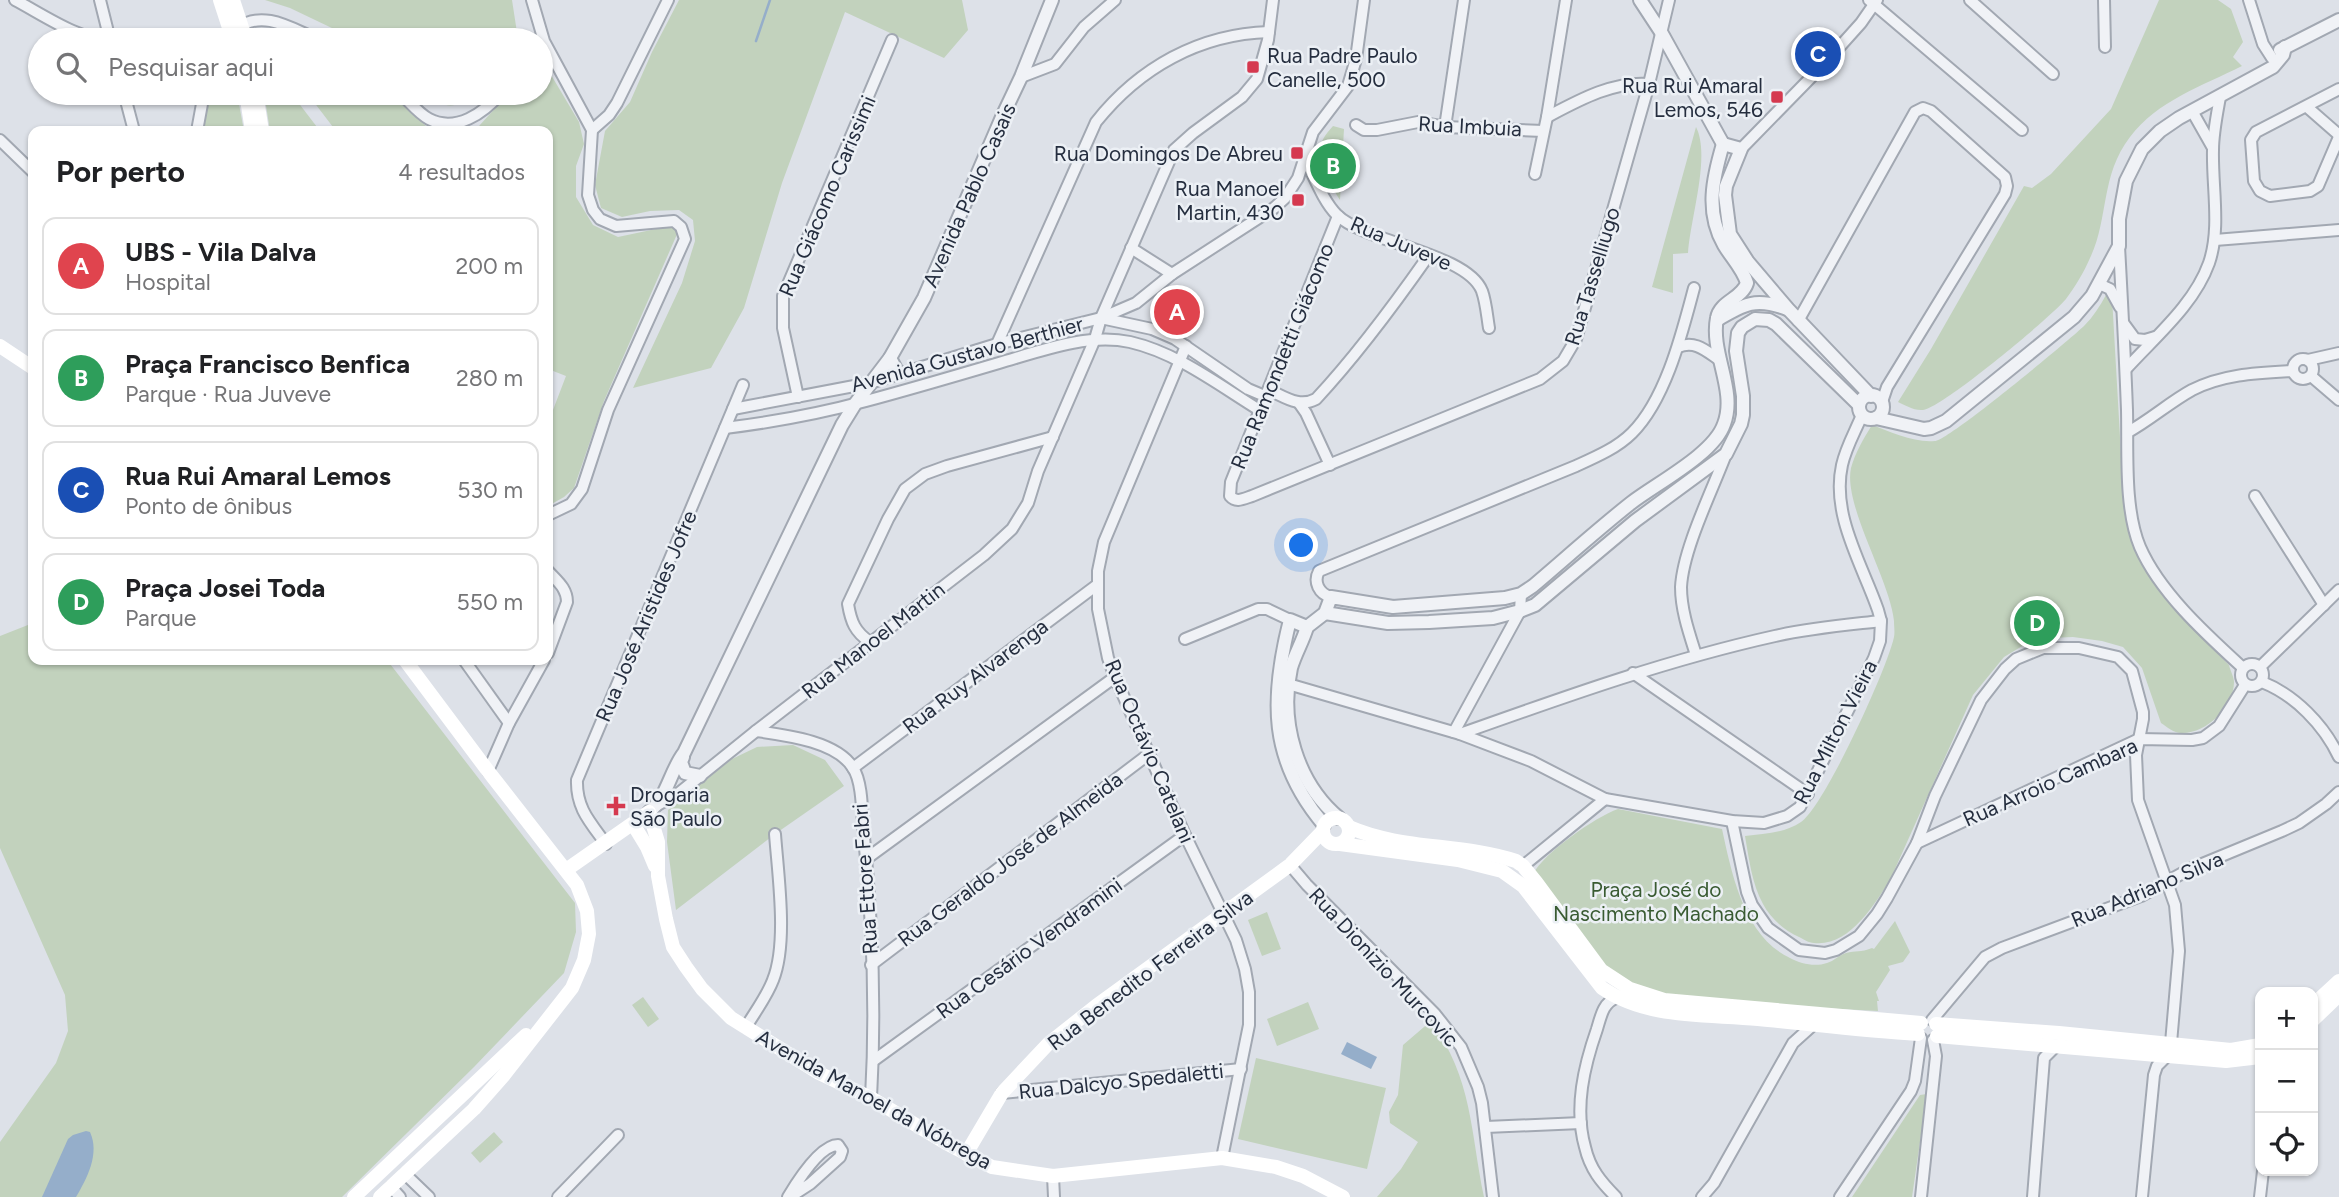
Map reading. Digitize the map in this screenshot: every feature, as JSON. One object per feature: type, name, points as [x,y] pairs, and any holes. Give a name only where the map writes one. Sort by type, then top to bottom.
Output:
[{"type":"main road","points":[[220,0],[233,28]]},
{"type":"main road","points":[[233,0],[235,28]]},
{"type":"main road","points":[[248,105],[251,126]]},
{"type":"main road","points":[[258,105],[261,126]]},
{"type":"main road","points":[[0,346],[28,365]]},
{"type":"main road","points":[[354,1197],[405,1174],[474,1109],[572,988],[584,960],[589,934],[587,911],[577,885],[409,665]]},
{"type":"main road","name":"Rua Manoel Martin","points":[[566,870],[653,809]]},
{"type":"main road","name":"Avenida Manoel da Nóbrega","points":[[653,809],[658,842],[658,876]]},
{"type":"main road","points":[[1329,835],[1333,818],[1384,840],[1505,858],[1523,866],[1601,970],[1630,989],[1664,1000],[2055,1047],[2231,1050],[2255,1046]]},
{"type":"main road","points":[[1329,835],[1348,837],[1344,822]]},
{"type":"main road","name":"Avenida Manoel da Nóbrega","points":[[633,824],[647,847],[658,876],[673,947],[702,989],[731,1018],[819,1073],[871,1098],[966,1154],[992,1167],[1053,1176],[1222,1158],[1276,1167],[1343,1197]]},
{"type":"main road","points":[[1329,835],[1502,871],[1523,886],[1602,988],[1616,998],[1648,1008],[1700,1016],[1813,1025],[2169,1049],[2226,1061],[2255,1058]]},
{"type":"main road","name":"Rua Benedito Ferreira Silva","points":[[966,1154],[1002,1094],[1048,1044],[1329,835]]},
{"type":"main road","points":[[2318,1000],[2339,981]]},
{"type":"main road","points":[[2318,1015],[2339,996]]},
{"type":"main road","points":[[387,1182],[499,1059],[550,1013]]},
{"type":"street","points":[[15,0],[70,28]]},
{"type":"street","points":[[100,0],[107,28]]},
{"type":"street","points":[[532,0],[539,28]]},
{"type":"street","points":[[553,512],[572,503],[582,489],[608,410],[685,240],[681,227],[670,220],[616,226],[600,219],[587,195],[593,131],[617,103],[668,0]]},
{"type":"street","name":"Avenida Pablo Casais","points":[[855,404],[890,358],[924,298],[1052,0]]},
{"type":"street","points":[[1021,77],[1055,64],[1084,27],[1115,0]]},
{"type":"street","name":"Rua Manoel Martin","points":[[653,809],[672,798],[984,555],[1012,529],[1028,503],[1095,340],[1101,318],[1174,150],[1242,97],[1257,79],[1269,32],[1273,0]]},
{"type":"street","points":[[1101,318],[1136,303],[1172,274],[1274,208],[1285,198],[1298,178],[1313,132],[1348,86],[1356,59],[1364,0]]},
{"type":"street","points":[[1445,127],[1464,0]]},
{"type":"street","points":[[1535,174],[1566,0]]},
{"type":"street","points":[[1640,0],[1661,32],[1723,144],[1713,182],[1713,218],[1747,283],[1743,292],[1720,310],[1716,321],[1726,389],[1727,414],[1721,432],[1704,451],[1630,504],[1521,594],[1484,601],[1392,607],[1331,597],[1321,592],[1317,586],[1318,571],[1576,466],[1617,445],[1632,433],[1652,408],[1678,347],[1694,288]]},
{"type":"street","name":"Rua Tasselliugo","points":[[1230,496],[1233,500],[1239,500],[1252,496],[1330,465],[1540,379],[1563,361],[1576,339],[1649,84],[1669,0]]},
{"type":"street","points":[[1970,0],[2053,74]]},
{"type":"street","points":[[2104,0],[2105,47]]},
{"type":"street","points":[[2249,0],[2270,64]]},
{"type":"street","points":[[1872,411],[1748,262],[1730,234],[1726,186],[1741,149],[1826,62],[1874,2],[2022,130]]},
{"type":"street","points":[[241,28],[257,18],[268,19],[290,28]]},
{"type":"street","points":[[2243,668],[2211,639],[2156,574],[2140,547],[2132,519],[2119,246],[2122,200],[2133,164],[2142,149],[2160,131],[2220,97],[2270,64],[2285,47],[2339,20]]},
{"type":"street","points":[[998,344],[1096,122],[1109,106],[1149,70],[1180,52],[1208,41],[1252,32],[1269,32]]},
{"type":"street","name":"Rua Giácomo Carissimi","points":[[798,397],[783,328],[783,296],[892,40]]},
{"type":"street","points":[[553,62],[593,131]]},
{"type":"street","name":"Rua Imbuia","points":[[1547,117],[1610,88],[1630,82],[1649,84]]},
{"type":"street","points":[[2307,107],[2339,136],[2318,186],[2309,191],[2270,196],[2260,191],[2254,181],[2252,140],[2256,132],[2339,89]]},
{"type":"street","points":[[2126,369],[2183,307],[2209,264],[2215,240],[2213,148],[2220,97]]},
{"type":"street","points":[[127,105],[133,126]]},
{"type":"street","points":[[198,126],[202,105]]},
{"type":"street","points":[[413,105],[428,118],[440,123],[454,123],[471,119],[487,105]]},
{"type":"street","points":[[1457,733],[1633,673],[1696,655],[1779,635],[1881,621],[1844,520],[1840,493],[1841,468],[1849,443],[1887,387],[2004,194],[2007,186],[2005,177],[1930,111],[1919,109],[1906,126],[1798,321]]},
{"type":"street","points":[[2192,111],[2213,148]]},
{"type":"street","name":"Rua Imbuia","points":[[1356,125],[1364,130],[1377,130],[1418,122],[1445,127],[1543,131]]},
{"type":"street","points":[[0,140],[28,167]]},
{"type":"street","points":[[1723,144],[1741,149]]},
{"type":"street","name":"Rua Juveve","points":[[1305,159],[1338,216],[1457,267],[1473,278],[1482,290],[1489,328]]},
{"type":"street","points":[[1713,182],[1726,186]]},
{"type":"street","name":"Rua Ramondetti Giácomo","points":[[1230,496],[1231,482],[1338,216]]},
{"type":"street","points":[[2215,240],[2339,230]]},
{"type":"street","points":[[1696,655],[1683,610],[1681,587],[1684,565],[1726,454],[1741,424],[1743,396],[1735,340],[1742,327],[1762,318],[1776,324],[1872,411],[1924,429],[1931,428],[1946,421],[2074,317],[2099,284],[2119,246]]},
{"type":"street","points":[[1131,248],[1172,274]]},
{"type":"street","points":[[1330,465],[1299,403],[1316,399],[1333,380],[1394,306],[1429,255]]},
{"type":"street","points":[[2099,284],[2110,289],[2135,339],[2155,337]]},
{"type":"street","points":[[1716,321],[1741,306],[1756,302],[1768,302],[1788,309]]},
{"type":"street","name":"Avenida Gustavo Berthier","points":[[733,409],[870,383],[998,344],[1101,318],[1152,329],[1186,346],[1248,389],[1299,403]]},
{"type":"street","points":[[1716,321],[1742,327]]},
{"type":"street","name":"Avenida Gustavo Berthier","points":[[725,428],[782,422],[1042,351],[1095,340],[1130,342],[1178,360],[1261,411]]},
{"type":"street","points":[[1678,347],[1696,345],[1721,361]]},
{"type":"street","name":"Rua Octávio Catelani","points":[[1186,346],[1104,542],[1097,585],[1108,659],[1185,835],[1236,940],[1245,969],[1249,992],[1249,1025],[1222,1158]]},
{"type":"street","points":[[2293,371],[2297,361],[2339,353]]},
{"type":"street","points":[[890,358],[898,373]]},
{"type":"street","points":[[2308,360],[2313,367],[2311,376]]},
{"type":"street","points":[[2128,432],[2190,391],[2213,381],[2239,374],[2293,371],[2301,379],[2311,376]]},
{"type":"street","points":[[2311,376],[2339,400]]},
{"type":"street","name":"Rua José Aristides Jofre","points":[[606,844],[582,810],[576,796],[577,780],[743,386]]},
{"type":"street","points":[[700,776],[685,773],[681,762],[684,753],[842,425],[855,404]]},
{"type":"street","points":[[870,642],[859,634],[850,619],[848,604],[905,489],[925,474],[947,466],[1053,437]]},
{"type":"street","points":[[1325,613],[1388,623],[1493,618],[1520,611],[1535,605],[1635,521],[1726,454]]},
{"type":"street","points":[[1695,476],[1703,482],[1710,496]]},
{"type":"street","points":[[2255,496],[2324,605]]},
{"type":"street","points":[[553,576],[567,594],[567,602],[553,637]]},
{"type":"street","name":"Rua Ruy Alvarenga","points":[[853,768],[1097,585]]},
{"type":"street","points":[[2260,667],[2339,590]]},
{"type":"street","points":[[1457,733],[1520,611],[1521,594]]},
{"type":"street","points":[[1331,597],[1325,613],[1307,628],[1298,649],[1288,684],[1290,728],[1297,758],[1307,780],[1318,798],[1344,822]]},
{"type":"street","points":[[1185,639],[1258,609],[1267,609],[1307,628]]},
{"type":"street","points":[[1290,620],[1277,695],[1279,740],[1299,790],[1329,835]]},
{"type":"street","name":"Rua Milton Vieira","points":[[1288,684],[1457,733],[1531,761],[1605,799],[1732,821],[1764,823],[1787,816],[1800,807],[1874,658],[1880,641],[1881,621]]},
{"type":"street","points":[[1284,644],[1298,649]]},
{"type":"street","points":[[1732,821],[1741,871],[1752,905],[1775,934],[1799,950],[1811,953],[1836,950],[1859,936],[1877,914],[1917,843],[1934,796],[1981,700],[2005,669],[2016,659],[2043,648],[2079,648],[2107,653],[2124,661],[2132,671],[2143,712],[2136,755],[2138,800],[2175,905],[2179,951],[2169,1049],[2154,1074],[2143,1197]]},
{"type":"street","points":[[2248,664],[2260,667],[2262,682],[2257,686],[2245,685],[2241,674],[2243,668],[2248,664]]},
{"type":"street","points":[[468,665],[509,723]]},
{"type":"street","points":[[488,771],[509,723],[541,665]]},
{"type":"street","points":[[1633,673],[1808,793]]},
{"type":"street","points":[[866,859],[1115,677]]},
{"type":"street","points":[[2262,682],[2287,695],[2323,729],[2339,757]]},
{"type":"street","name":"Rua Arroio Cambara","points":[[1917,843],[2139,739],[2203,738],[2219,726],[2245,685]]},
{"type":"street","points":[[756,731],[789,735],[833,750],[853,768]]},
{"type":"street","points":[[653,809],[684,753]]},
{"type":"street","name":"Rua Geraldo José de Almeida","points":[[871,965],[1149,754]]},
{"type":"street","name":"Rua Ettore Fabri","points":[[853,768],[860,794],[866,859],[871,965],[871,1098]]},
{"type":"street","name":"Rua Adriano Silva","points":[[1928,1031],[1985,957],[2141,895],[2166,881],[2300,823],[2339,792]]},
{"type":"street","points":[[1523,866],[1605,799]]},
{"type":"street","points":[[746,1027],[773,982],[779,960],[780,908],[775,834]]},
{"type":"street","name":"Rua Cesário Vendramini","points":[[873,1061],[1185,835]]},
{"type":"street","name":"Rua Dionizio Murcovic","points":[[1292,864],[1307,885],[1435,1014],[1461,1047],[1478,1087],[1486,1127],[1493,1197]]},
{"type":"street","points":[[1616,998],[1605,1005],[1584,1076],[1581,1124],[1584,1146],[1594,1173],[1616,1197]]},
{"type":"street","points":[[1702,1197],[1714,1183],[1793,1043],[1813,1025]]},
{"type":"street","points":[[1840,1197],[1915,1081],[1917,1063],[1928,1031]]},
{"type":"street","points":[[1921,1197],[1935,1066],[1928,1031]]},
{"type":"street","points":[[2033,1197],[2044,1058],[2055,1047]]},
{"type":"street","points":[[1917,1063],[1935,1066]]},
{"type":"street","name":"Rua Dalcyo Spedaletti","points":[[1002,1094],[1241,1069]]},
{"type":"street","points":[[1915,1081],[1933,1086]]},
{"type":"street","points":[[1486,1127],[1581,1124]]},
{"type":"street","points":[[558,1197],[618,1135]]},
{"type":"street","points":[[838,1145],[842,1152],[841,1157],[810,1184],[789,1197],[801,1175],[829,1147],[838,1145]]},
{"type":"street","points":[[405,1174],[429,1197]]},
{"type":"street","points":[[1053,1176],[1054,1197]]},
{"type":"street","points":[[2260,1197],[2262,1176]]},
{"type":"green space","points":[[265,0],[512,0],[516,28],[332,28],[290,8]]},
{"type":"green space","points":[[679,0],[962,0],[968,30],[944,58],[845,12],[782,183],[744,308],[711,368],[633,388],[682,283],[695,241],[693,220],[679,210],[650,211],[622,217],[601,208],[595,185],[605,131],[630,102]]},
{"type":"green space","points":[[2159,0],[2218,0],[2231,9],[2243,42],[2233,57],[2242,66],[2167,104],[2141,124],[2130,137],[2120,152],[2109,182],[2100,228],[2090,258],[2073,290],[2056,309],[2019,342],[1934,405],[1920,410],[1898,402],[2024,186],[2032,188],[2051,174],[2111,109]]},
{"type":"green space","points":[[553,78],[579,122],[584,144],[576,166],[576,197],[593,225],[618,237],[670,226],[678,232],[604,401],[574,488],[553,503],[553,410],[566,376],[553,371],[553,126],[479,126],[498,105],[553,105]]},
{"type":"green space","points":[[206,105],[239,105],[243,126],[202,126]]},
{"type":"green space","points":[[266,105],[300,105],[316,126],[269,126]]},
{"type":"green space","points":[[316,105],[404,105],[426,126],[332,126]]},
{"type":"green space","points":[[1333,126],[1344,129],[1340,200],[1326,173],[1321,152],[1325,135]]},
{"type":"green space","points":[[1696,127],[1700,139],[1701,171],[1688,253],[1673,254],[1673,293],[1652,287]]},
{"type":"green space","points":[[2106,295],[2112,297],[2124,507],[2130,536],[2142,562],[2163,594],[2229,665],[2234,682],[2229,701],[2209,724],[2190,732],[2178,733],[2161,723],[2142,668],[2123,647],[2073,637],[2049,638],[2024,645],[2004,657],[1973,695],[1890,880],[1868,912],[1838,938],[1827,942],[1806,941],[1778,923],[1763,904],[1754,880],[1745,836],[1788,829],[1801,822],[1811,811],[1854,735],[1894,637],[1891,604],[1860,522],[1850,484],[1851,468],[1857,451],[1872,425],[1919,440],[1935,441],[1945,436],[2008,389],[2084,326]]},
{"type":"green space","points":[[28,625],[28,665],[391,665],[575,903],[576,932],[564,973],[474,1067],[342,1197],[0,1197],[0,1142],[56,1063],[68,1031],[65,995],[0,848],[0,636]]},
{"type":"green space","points":[[793,745],[825,760],[844,786],[775,834],[676,910],[667,842],[668,810],[732,759],[757,747]]},
{"type":"green space","name":"Praça José do Nascimento Machado","points":[[1618,809],[1722,829],[1742,903],[1751,920],[1774,948],[1794,960],[1818,965],[1846,953],[1874,949],[1895,921],[1910,952],[1903,962],[1888,966],[1890,970],[1876,992],[1878,1011],[1781,1006],[1644,992],[1614,976],[1533,874],[1548,856],[1571,837]]},
{"type":"green space","points":[[1267,912],[1281,949],[1262,956],[1248,920]]},
{"type":"green space","points":[[643,997],[659,1019],[648,1027],[632,1005]]},
{"type":"green space","points":[[1308,1002],[1319,1029],[1277,1046],[1267,1019]]},
{"type":"green space","points":[[1431,1021],[1445,1043],[1463,1085],[1484,1197],[1377,1197],[1401,1169],[1418,1142],[1390,1123],[1389,1112],[1398,1095],[1403,1045]]},
{"type":"green space","points":[[1256,1058],[1386,1088],[1367,1169],[1238,1139]]},
{"type":"green space","points":[[1927,1094],[1912,1197],[1852,1197],[1920,1095]]},
{"type":"green space","points":[[494,1132],[503,1142],[480,1163],[471,1153]]},
{"type":"water","points":[[1347,1042],[1377,1057],[1371,1069],[1341,1054]]},
{"type":"water","points":[[86,1131],[90,1132],[93,1140],[93,1157],[76,1197],[42,1197],[68,1139]]},
{"type":"waterway","points":[[756,41],[770,0]]},
{"type":"place","name":"Rua Rui Amaral Lemos","points":[[1818,54]]},
{"type":"place","name":"Rua Padre Paulo Canelle, 500","points":[[1253,67]]},
{"type":"place","name":"Rua Rui Amaral Lemos, 546","points":[[1777,97]]},
{"type":"place","name":"Rua Domingos De Abreu","points":[[1297,153]]},
{"type":"place","name":"Praça Francisco Benfica","points":[[1333,166]]},
{"type":"place","name":"Rua Manoel Martin, 430","points":[[1298,200]]},
{"type":"place","name":"UBS - Vila Dalva","points":[[1177,312]]},
{"type":"place","name":"Praça Josei Toda","points":[[2037,623]]},
{"type":"place","name":"Drogaria São Paulo","points":[[616,806]]}]
